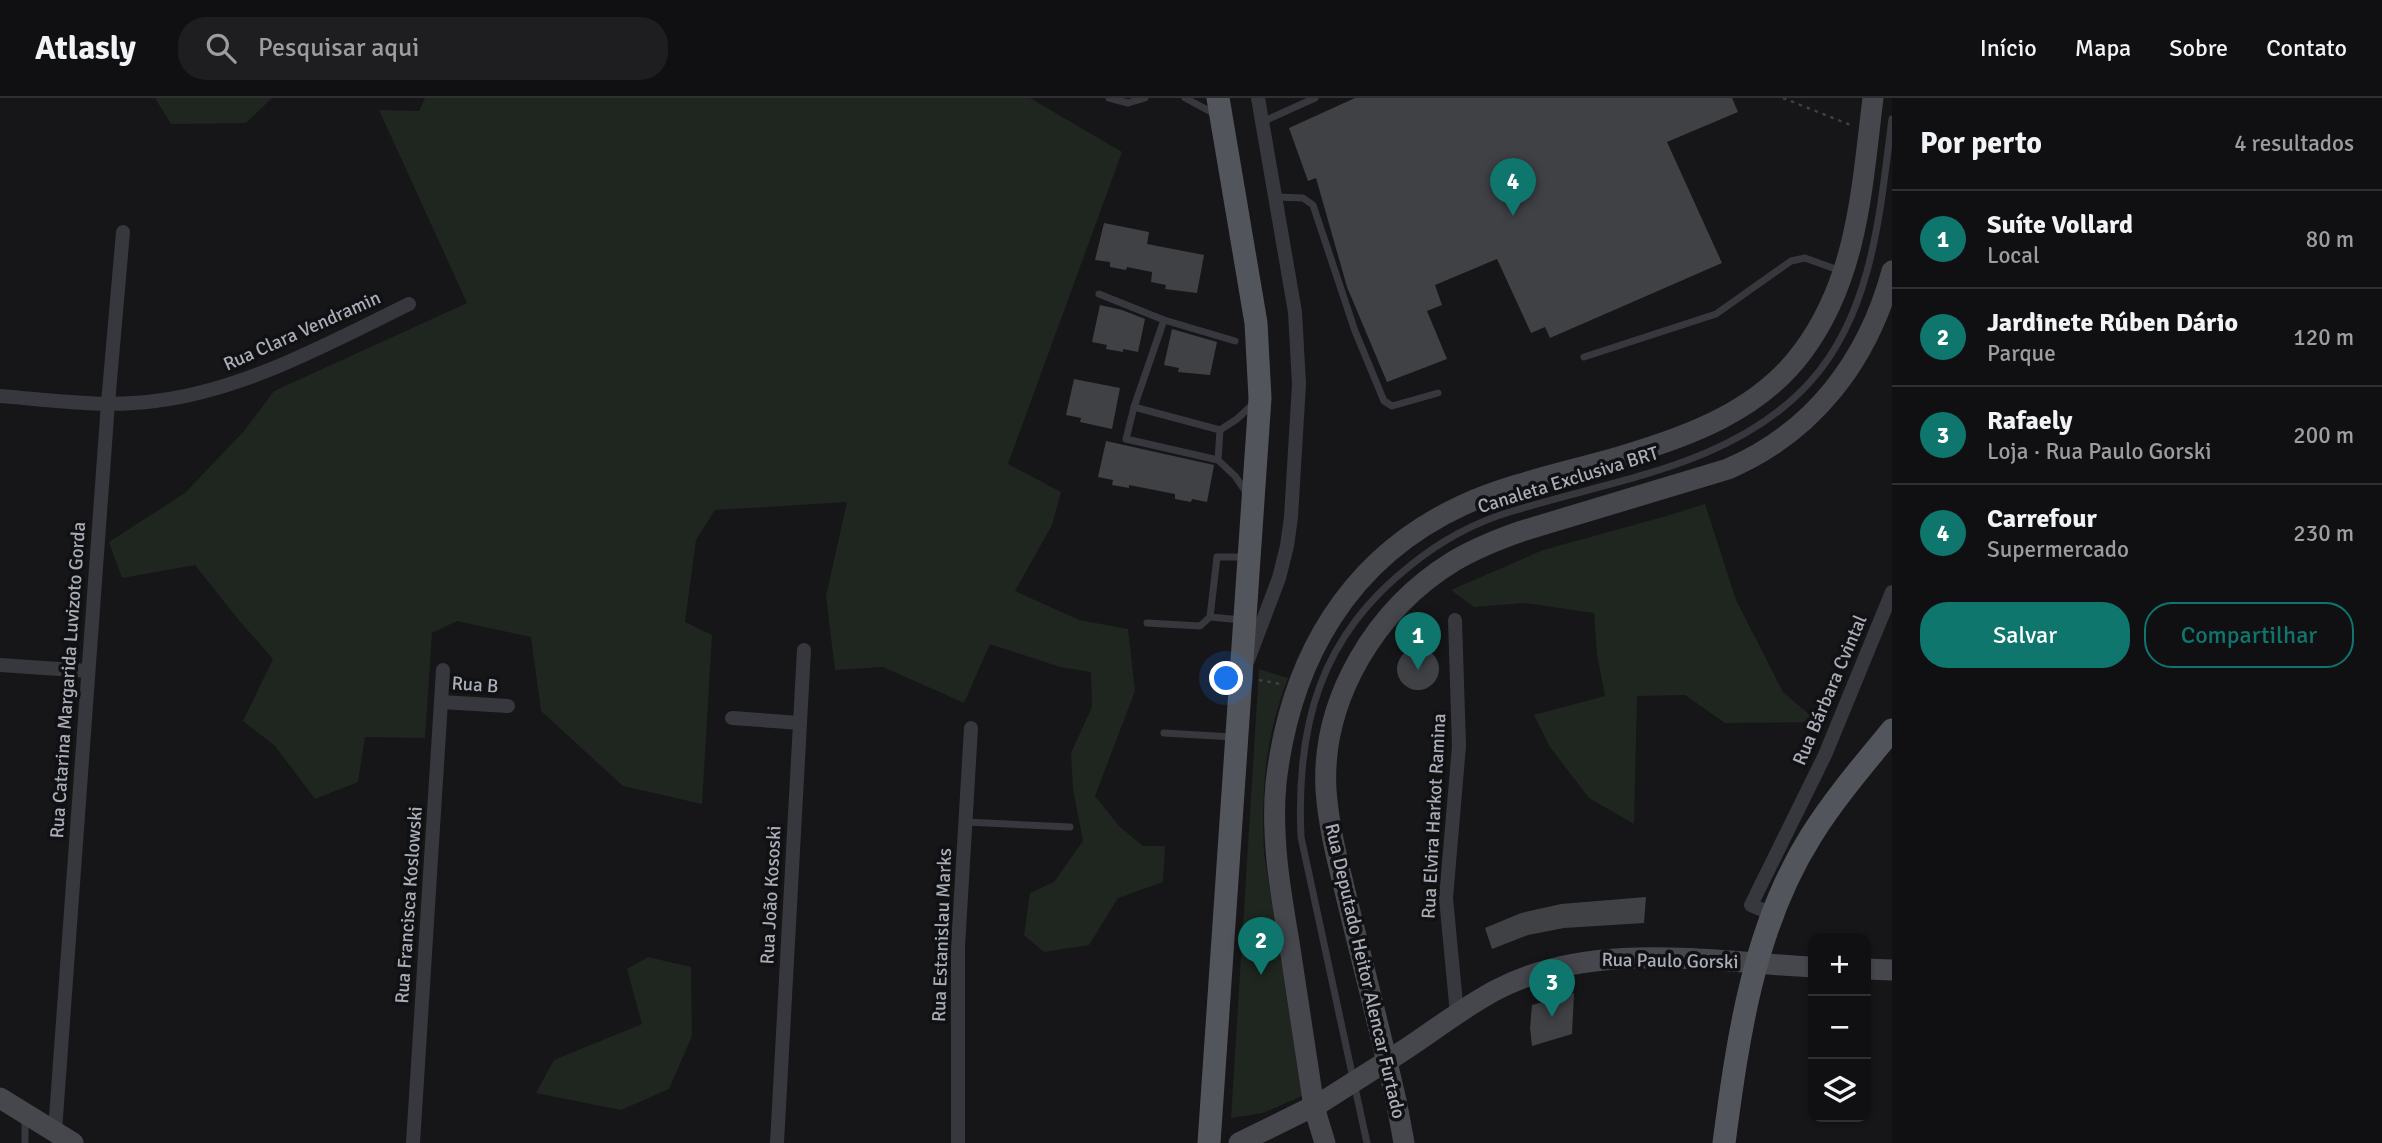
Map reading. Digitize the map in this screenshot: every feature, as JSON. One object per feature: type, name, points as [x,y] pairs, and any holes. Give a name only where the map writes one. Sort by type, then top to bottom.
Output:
[{"type":"main road","points":[[1209,1143],[1259,398],[1256,323],[1219,108]]},
{"type":"main road","points":[[1724,1143],[1735,1066],[1756,964],[1772,914],[1793,869],[1829,809],[1892,730]]},
{"type":"street","points":[[1242,676],[1279,578],[1287,546],[1298,412],[1295,312],[1258,98]]},
{"type":"street","points":[[1325,1143],[1276,853],[1276,784],[1289,717],[1297,688],[1321,633],[1342,601],[1370,568],[1400,542],[1434,519],[1466,503],[1664,444],[1726,417],[1783,375],[1803,353],[1834,299],[1844,272],[1858,217],[1871,113]]},
{"type":"street","name":"Rua Catarina Margarida Luvizoto Gorda","points":[[54,1137],[123,232]]},
{"type":"street","name":"Rua Deputado Heitor Alencar Furtado","points":[[1405,1143],[1334,847],[1326,788],[1328,751],[1334,718],[1347,682],[1363,651],[1384,624],[1429,579],[1454,561],[1490,542],[1728,469],[1776,444],[1818,410],[1854,364],[1891,278]]},
{"type":"street","name":"Rua Clara Vendramin","points":[[0,396],[108,403],[155,401],[218,388],[284,363],[409,304]]},
{"type":"street","name":"Rua Bárbara Cvintal","points":[[1772,914],[1751,905],[1833,737],[1892,592]]},
{"type":"street","name":"Rua Elvira Harkot Ramina","points":[[1455,620],[1459,746],[1446,898],[1457,1014]]},
{"type":"street","name":"Rua João Kososki","points":[[777,1143],[804,650]]},
{"type":"street","points":[[0,665],[88,671]]},
{"type":"street","name":"Rua Francisca Koslowski","points":[[414,1143],[443,670]]},
{"type":"street","name":"Rua B","points":[[441,702],[508,706]]},
{"type":"street","points":[[732,718],[800,723]]},
{"type":"street","name":"Rua Estanislau Marks","points":[[958,1143],[958,947],[971,728]]},
{"type":"street","name":"Rua Bárbara Cvintal","points":[[1793,869],[1801,803]]},
{"type":"street","name":"Rua Paulo Gorski","points":[[1239,1143],[1318,1104],[1385,1063],[1481,998],[1549,969],[1592,960],[1640,959],[1808,967]]},
{"type":"street","points":[[1871,969],[1892,970]]},
{"type":"street","points":[[0,1097],[25,1112],[54,1137],[73,1143]]},
{"type":"lane","points":[[1109,98],[1128,103],[1145,98]]},
{"type":"lane","points":[[1262,122],[1315,98]]},
{"type":"lane","points":[[1186,99],[1219,108]]},
{"type":"lane","name":"Canaleta Exclusiva BRT","points":[[1367,1143],[1301,836],[1299,794],[1303,754],[1319,686],[1334,653],[1369,603],[1398,575],[1454,535],[1513,511],[1651,473],[1696,457],[1759,425],[1794,397],[1828,358],[1854,310],[1866,277],[1878,220],[1892,119]]},
{"type":"lane","points":[[1276,197],[1303,198],[1313,205],[1355,331],[1384,401],[1392,406],[1438,393]]},
{"type":"lane","points":[[1584,357],[1716,314],[1791,261],[1805,258],[1844,272]]},
{"type":"lane","points":[[1099,294],[1164,320],[1234,341]]},
{"type":"lane","points":[[1164,320],[1134,407],[1126,439],[1218,460],[1235,476],[1254,502]]},
{"type":"lane","points":[[1134,407],[1220,430],[1237,419],[1259,398]]},
{"type":"lane","points":[[1218,460],[1220,430]]},
{"type":"lane","points":[[1147,623],[1200,626],[1210,617],[1217,557],[1250,557]]},
{"type":"lane","points":[[1210,617],[1246,620]]},
{"type":"lane","points":[[1164,733],[1238,737]]},
{"type":"lane","points":[[965,822],[1070,827]]},
{"type":"lane","points":[[25,1112],[25,1143]]},
{"type":"path","points":[[1783,98],[1848,125],[1871,113]]},
{"type":"path","points":[[1242,676],[1297,688]]},
{"type":"shaded area","points":[[155,98],[272,98],[246,123],[171,124]]},
{"type":"shaded area","points":[[425,98],[1030,98],[1122,152],[1008,464],[1061,492],[1052,525],[1015,591],[1079,620],[1128,629],[1135,691],[1095,796],[1119,826],[1143,846],[1165,846],[1163,882],[1118,898],[1089,945],[1044,952],[1024,935],[1030,893],[1054,882],[1083,841],[1073,789],[1071,753],[1092,707],[1091,672],[1060,667],[990,644],[964,703],[883,667],[835,670],[826,596],[847,502],[715,510],[696,540],[685,622],[712,635],[702,804],[623,786],[541,711],[531,637],[457,621],[432,633],[425,738],[365,737],[358,782],[315,799],[275,746],[243,721],[273,659],[195,565],[122,578],[109,542],[185,493],[244,431],[274,391],[467,303],[379,110],[419,111]]},
{"type":"shaded area","points":[[1705,504],[1736,600],[1783,692],[1818,722],[1725,723],[1685,695],[1637,696],[1634,824],[1589,798],[1550,747],[1534,715],[1605,696],[1597,654],[1594,613],[1525,603],[1474,607],[1451,590],[1543,550]]},
{"type":"shaded area","points":[[1259,669],[1288,678],[1274,722],[1266,764],[1263,830],[1264,853],[1302,1096],[1263,1113],[1231,1118]]},
{"type":"shaded area","points":[[648,957],[691,967],[692,1036],[669,1089],[621,1110],[536,1093],[554,1060],[642,1024],[627,969]]},
{"type":"building","points":[[1355,98],[1732,98],[1738,112],[1667,142],[1722,263],[1550,338],[1545,327],[1531,333],[1497,259],[1435,285],[1442,305],[1427,311],[1447,359],[1387,382],[1347,287],[1316,178],[1308,181],[1289,128]]},
{"type":"building","points":[[1104,223],[1149,232],[1147,244],[1204,255],[1197,293],[1165,289],[1166,285],[1151,282],[1152,272],[1110,267],[1110,262],[1095,260]]},
{"type":"building","points":[[1100,305],[1145,319],[1138,352],[1106,349],[1107,345],[1092,342]]},
{"type":"building","points":[[1172,329],[1217,342],[1210,375],[1178,372],[1179,368],[1164,365]]},
{"type":"building","points":[[1074,379],[1120,388],[1112,429],[1080,422],[1081,418],[1066,415]]},
{"type":"building","points":[[1106,441],[1214,465],[1207,502],[1175,499],[1175,494],[1129,485],[1129,488],[1112,485],[1113,480],[1098,477]]},
{"type":"building","points":[[1418,648],[1433,654],[1439,669],[1433,684],[1418,690],[1403,684],[1397,669],[1403,654]]},
{"type":"building","points":[[1646,897],[1644,923],[1564,928],[1528,935],[1492,949],[1485,928],[1521,913],[1561,904]]},
{"type":"building","points":[[1574,993],[1572,1034],[1532,1046],[1532,1005]]},
{"type":"place","name":"Carrefour","points":[[1513,216]]},
{"type":"place","name":"Suíte Vollard","points":[[1418,670]]},
{"type":"place","name":"Jardinete Rúben Dário","points":[[1261,975]]},
{"type":"place","name":"Rafaely","points":[[1552,1017]]}]
